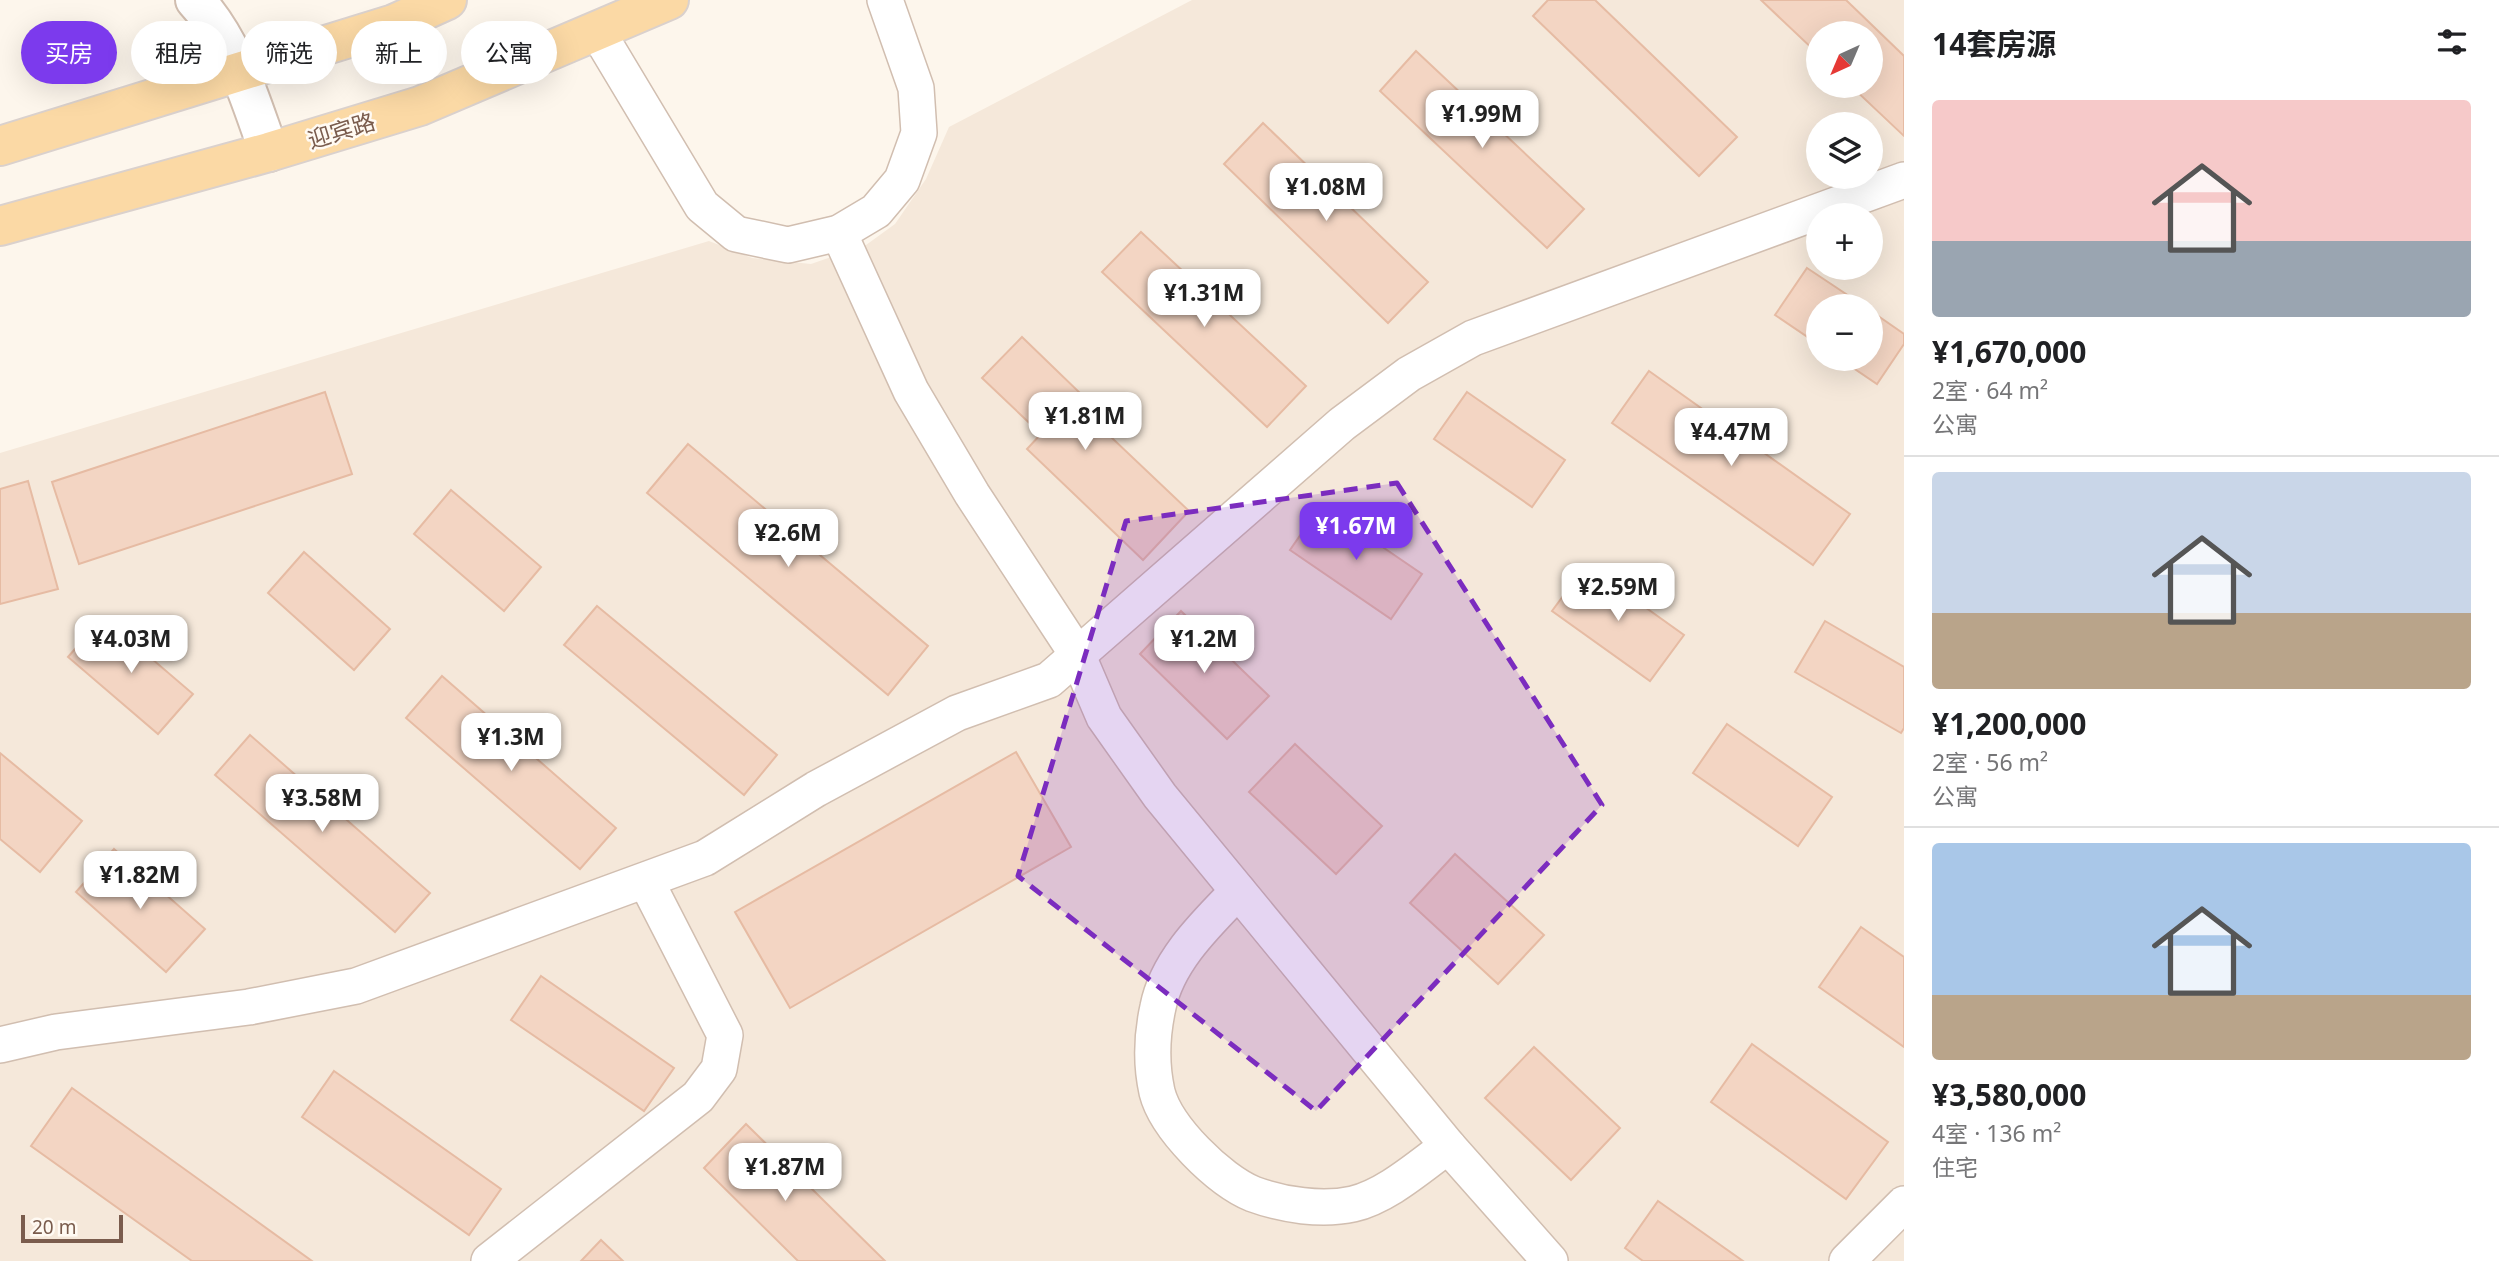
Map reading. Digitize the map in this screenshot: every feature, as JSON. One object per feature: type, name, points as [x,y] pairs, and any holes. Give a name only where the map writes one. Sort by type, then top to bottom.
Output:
[{"type":"main road","points":[[0,146],[394,24],[447,0]]},
{"type":"main road","name":"迎宾路","points":[[0,226],[269,152],[419,106],[669,0]]},
{"type":"street","points":[[195,0],[211,17],[239,72],[269,152]]},
{"type":"street","points":[[597,31],[702,206],[736,234],[788,245],[839,233],[876,211],[902,180],[919,133],[915,88],[885,0]]},
{"type":"street","points":[[0,1045],[57,1032],[249,1007],[356,986],[705,858],[816,789],[957,713],[1049,680],[1342,425],[1409,374],[1473,338],[1904,180]]},
{"type":"street","points":[[839,233],[911,391],[972,494],[1077,654],[1104,717],[1160,796],[1448,1146],[1550,1261]]},
{"type":"street","points":[[489,1261],[698,1097],[719,1069],[725,1035],[646,881]]},
{"type":"street","points":[[1238,891],[1202,928],[1174,967],[1158,1005],[1153,1050],[1158,1094],[1177,1131],[1207,1163],[1252,1193],[1302,1206],[1354,1204],[1395,1184],[1448,1146]]},
{"type":"street","points":[[1847,1261],[1904,1204]]},
{"type":"highlighted area","points":[[1397,483],[1602,805],[1316,1111],[1018,876],[1126,521]]},
{"type":"shaded area","points":[[1192,0],[1904,0],[1904,1261],[0,1261],[0,453],[709,241],[752,258],[811,264],[866,245],[895,224],[926,179],[949,127]]},
{"type":"building","points":[[1548,0],[1595,0],[1737,137],[1699,176],[1533,16]]},
{"type":"building","points":[[1761,0],[1846,0],[1868,21],[1806,21],[1806,43]]},
{"type":"building","points":[[1883,36],[1904,56],[1904,136],[1883,116],[1883,112],[1879,112],[1864,98],[1883,98]]},
{"type":"building","points":[[1416,51],[1584,209],[1547,248],[1380,91]]},
{"type":"building","points":[[1263,123],[1428,282],[1388,323],[1224,164]]},
{"type":"building","points":[[1141,232],[1306,386],[1267,427],[1102,272]]},
{"type":"building","points":[[1806,269],[1806,280],[1825,280],[1846,294],[1806,294],[1806,336],[1775,315]]},
{"type":"building","points":[[1883,319],[1904,334],[1904,344],[1877,384],[1858,371],[1883,371]]},
{"type":"building","points":[[1022,337],[1081,394],[1074,402],[1189,511],[1143,560],[1027,449],[1041,434],[982,378]]},
{"type":"building","points":[[1649,371],[1850,514],[1813,565],[1612,423]]},
{"type":"building","points":[[325,392],[352,474],[79,564],[52,482]]},
{"type":"building","points":[[1467,392],[1565,460],[1532,507],[1434,439]]},
{"type":"building","points":[[688,444],[928,646],[888,695],[647,493]]},
{"type":"building","points":[[28,481],[58,589],[0,604],[0,489]]},
{"type":"building","points":[[451,490],[541,567],[504,611],[414,534]]},
{"type":"building","points":[[1321,505],[1422,574],[1391,619],[1290,550]]},
{"type":"building","points":[[304,552],[390,629],[354,670],[268,593]]},
{"type":"building","points":[[1586,565],[1684,635],[1650,681],[1552,611]]},
{"type":"building","points":[[597,606],[777,755],[744,795],[564,645]]},
{"type":"building","points":[[1181,611],[1269,696],[1227,739],[1140,654]]},
{"type":"building","points":[[103,617],[193,694],[158,734],[68,657]]},
{"type":"building","points":[[1825,621],[1904,667],[1904,728],[1901,733],[1795,672]]},
{"type":"building","points":[[442,676],[616,828],[580,869],[406,718]]},
{"type":"building","points":[[1727,724],[1832,797],[1798,846],[1693,773]]},
{"type":"building","points":[[250,735],[430,893],[395,932],[215,775]]},
{"type":"building","points":[[1295,744],[1382,826],[1336,874],[1249,792]]},
{"type":"building","points":[[1016,752],[1071,847],[790,1008],[735,912]]},
{"type":"building","points":[[0,753],[82,821],[40,872],[0,839]]},
{"type":"building","points":[[114,849],[205,929],[166,972],[76,892]]},
{"type":"building","points":[[1455,854],[1544,935],[1498,984],[1410,903]]},
{"type":"building","points":[[1861,927],[1904,957],[1904,1047],[1819,987]]},
{"type":"building","points":[[541,976],[674,1068],[644,1111],[511,1020]]},
{"type":"building","points":[[1752,1044],[1888,1142],[1846,1199],[1711,1102]]},
{"type":"building","points":[[1534,1047],[1620,1128],[1571,1180],[1485,1098]]},
{"type":"building","points":[[334,1071],[501,1189],[469,1235],[302,1117]]},
{"type":"building","points":[[72,1088],[312,1261],[192,1261],[31,1146]]},
{"type":"building","points":[[746,1124],[885,1261],[798,1261],[704,1168]]},
{"type":"building","points":[[1658,1201],[1743,1261],[1643,1261],[1625,1248]]},
{"type":"building","points":[[601,1240],[623,1261],[581,1261]]}]
